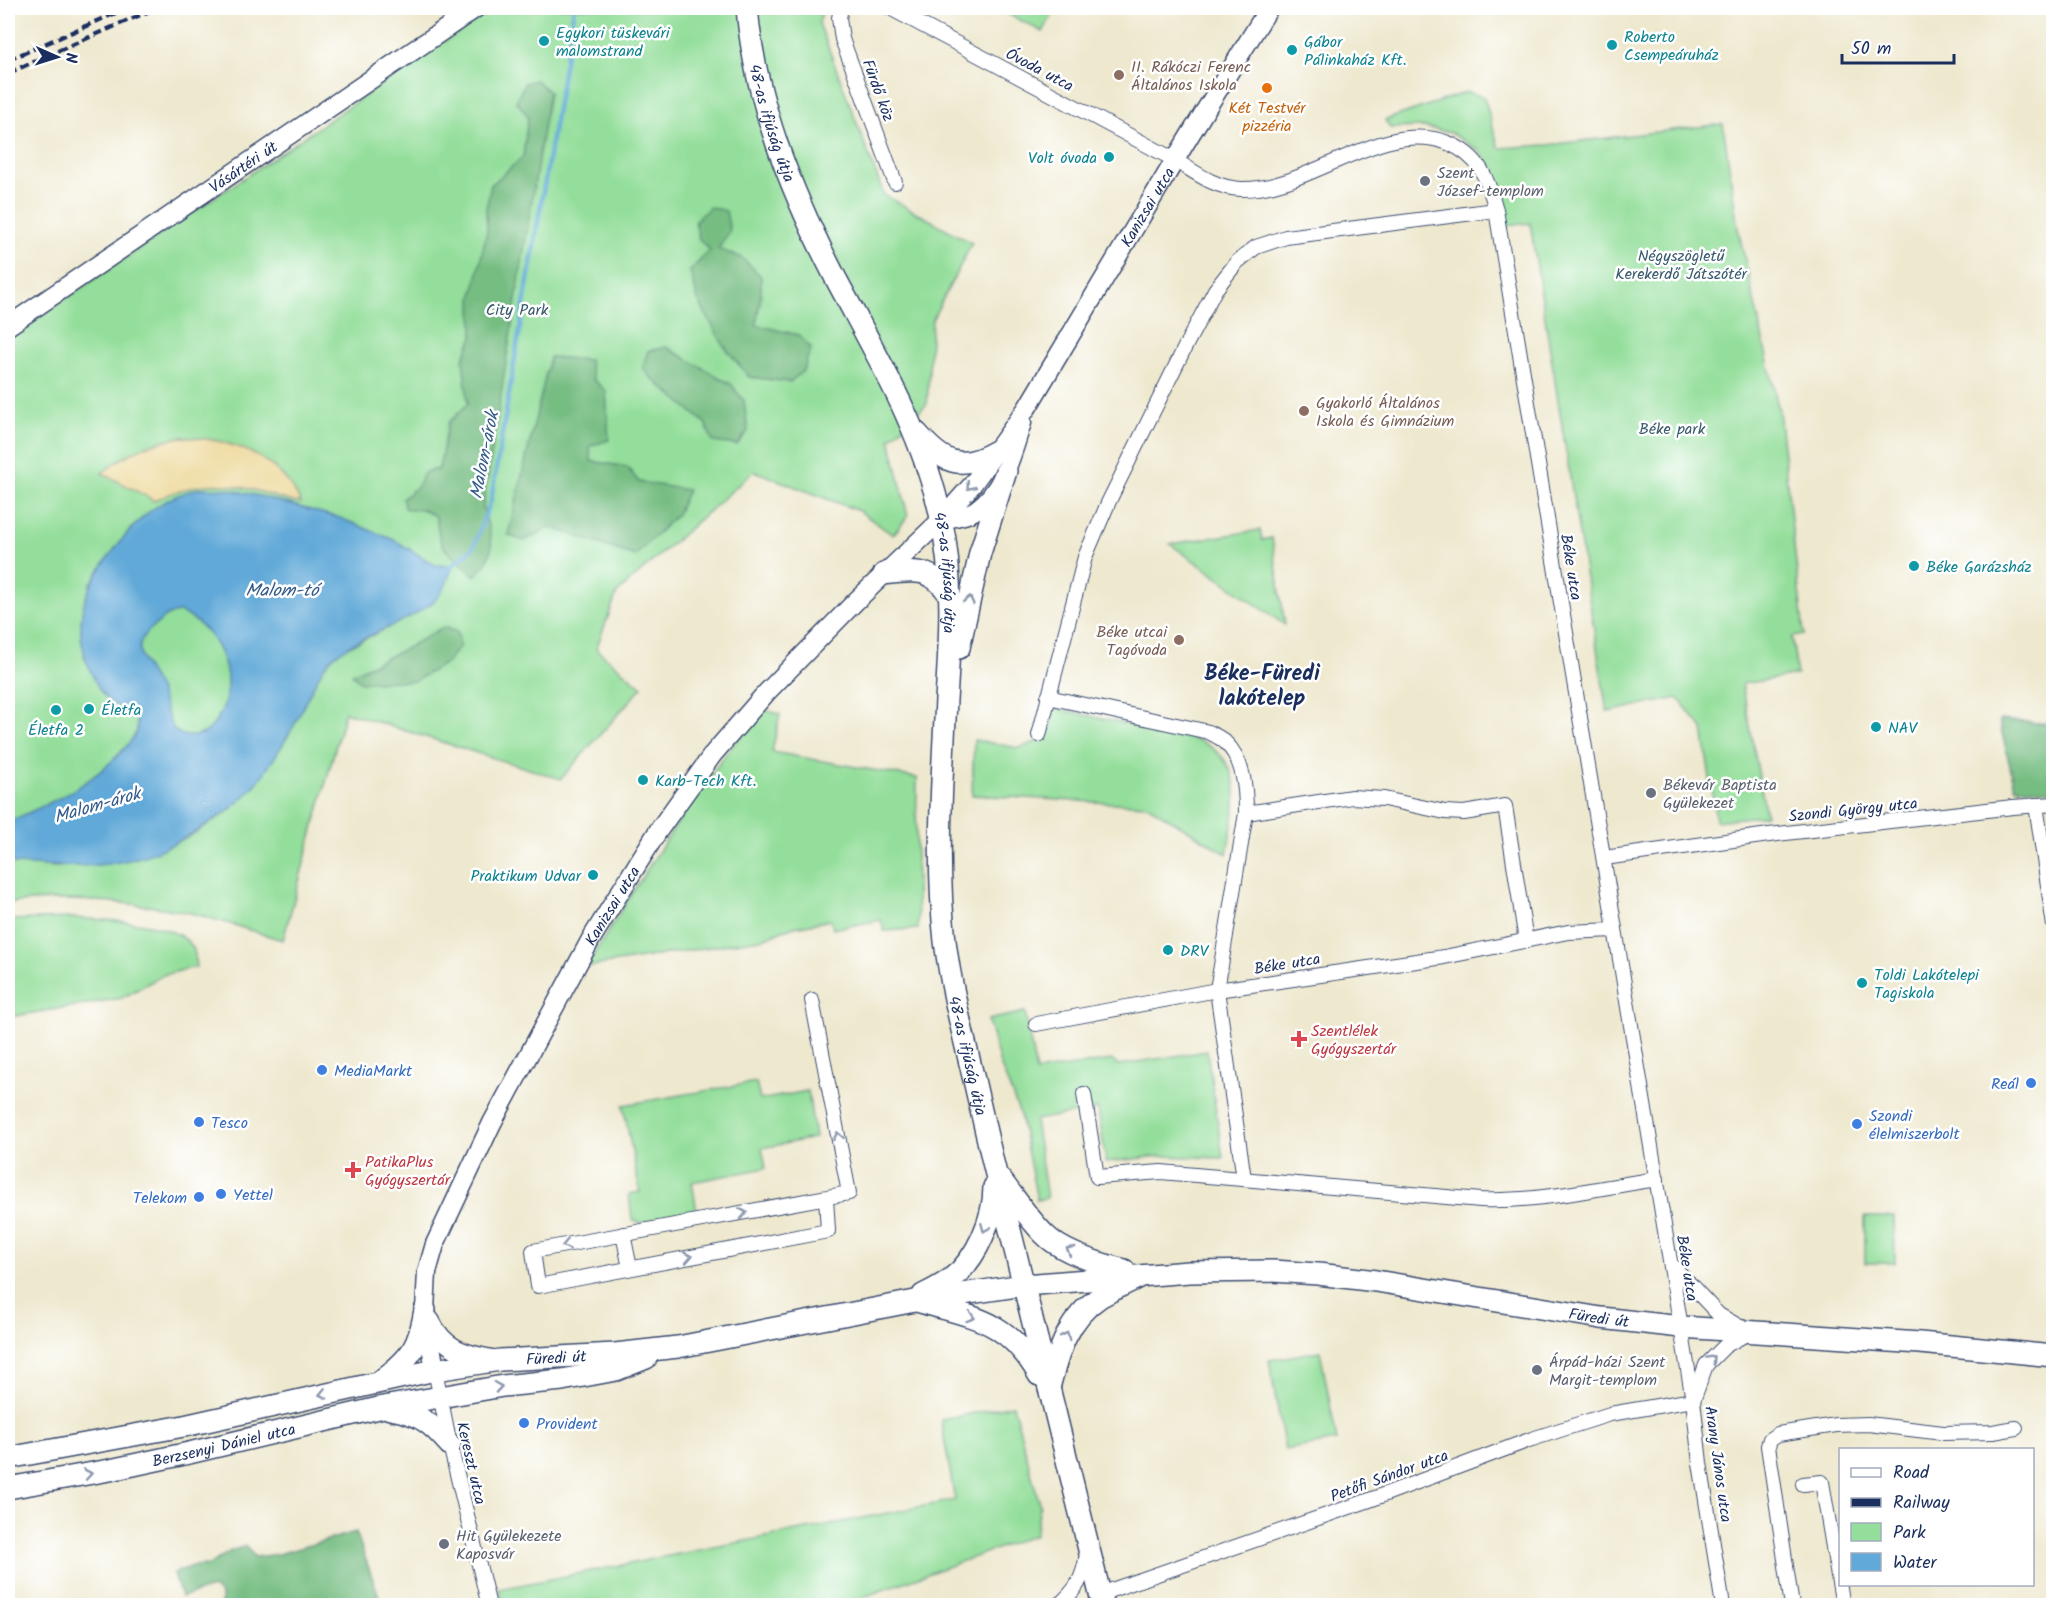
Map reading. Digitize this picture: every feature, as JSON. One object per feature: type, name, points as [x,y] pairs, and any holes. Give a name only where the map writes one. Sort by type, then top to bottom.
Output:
[{"type":"main road","name":"48-as ifjúság útja","points":[[747,8],[754,60],[763,100],[791,179],[833,272],[879,357],[909,424],[926,466],[941,520],[947,554],[950,596],[940,881],[946,943],[960,1023],[995,1171]]},
{"type":"main road","points":[[909,424],[928,446],[943,458],[957,462],[970,462],[980,460],[996,451]]},
{"type":"main road","points":[[945,719],[957,655],[981,553],[1006,471]]},
{"type":"main road","points":[[884,574],[918,572],[932,575],[942,582],[950,596]]},
{"type":"main road","points":[[995,1171],[1046,1236],[1081,1257],[1104,1265],[1145,1274]]},
{"type":"main road","points":[[995,1171],[1101,1600]]},
{"type":"main road","points":[[915,1301],[954,1277],[976,1250],[994,1202],[995,1171]]},
{"type":"main road","name":"Füredi út","points":[[435,1370],[500,1360],[615,1354],[678,1347],[915,1301],[1024,1284],[1145,1274],[1273,1271],[1376,1281],[1601,1318],[1681,1327],[1920,1343],[2054,1356]]},
{"type":"main road","points":[[1049,1391],[1057,1355],[1067,1331],[1081,1313],[1100,1298],[1145,1274]]},
{"type":"main road","points":[[915,1301],[973,1317],[999,1328],[1023,1351],[1049,1391]]},
{"type":"main road","points":[[380,1381],[401,1365],[412,1352],[421,1334],[425,1310]]},
{"type":"main road","name":"Füredi út","points":[[440,1397],[616,1370],[678,1347]]},
{"type":"main road","name":"Berzsenyi Dániel utca","points":[[13,1456],[184,1426],[435,1370]]},
{"type":"main road","name":"Berzsenyi Dániel utca","points":[[8,1488],[189,1453],[384,1407],[440,1397]]},
{"type":"main road","points":[[384,1407],[409,1412],[424,1419],[436,1428],[450,1445]]},
{"type":"street","name":"Vásártéri út","points":[[8,326],[476,8]]},
{"type":"street","name":"Fürdő köz","points":[[841,8],[839,18],[842,39],[895,182]]},
{"type":"street","name":"Óvoda utca","points":[[890,8],[1175,160]]},
{"type":"street","name":"Kanizsai utca","points":[[435,1370],[425,1310],[427,1272],[435,1244],[492,1123],[591,939],[658,831],[713,754],[737,725],[884,574],[941,520],[972,485],[1027,408],[1269,8]]},
{"type":"street","name":"Béke utca","points":[[1175,160],[1213,184],[1244,189],[1289,180],[1385,142],[1413,136],[1438,140],[1461,149],[1480,166],[1490,184],[1681,1327]]},
{"type":"street","points":[[1039,735],[1085,557],[1109,501],[1187,343],[1215,290],[1237,261],[1257,247],[1286,237],[1496,210]]},
{"type":"street","name":"Kanizsai utca","points":[[941,520],[976,510],[989,498],[1006,471],[1027,408]]},
{"type":"street","points":[[1048,697],[1209,732],[1225,742],[1236,755],[1246,792],[1246,813],[1217,990],[1244,1179]]},
{"type":"street","points":[[1246,813],[1352,797],[1384,799],[1445,812],[1464,813],[1505,806],[1526,941]]},
{"type":"street","name":"Szondi György utca","points":[[1604,858],[1769,835],[2054,804]]},
{"type":"street","points":[[2036,805],[2054,926]]},
{"type":"street","name":"Béke utca","points":[[1036,1024],[1217,990],[1444,957],[1568,933],[1615,930]]},
{"type":"street","points":[[812,1000],[849,1193],[533,1251],[538,1286],[828,1231],[826,1198]]},
{"type":"street","points":[[1084,1094],[1097,1176],[1161,1172],[1510,1201],[1536,1199],[1657,1179]]},
{"type":"street","points":[[623,1234],[630,1268]]},
{"type":"street","points":[[1671,1264],[1719,1315],[1749,1333]]},
{"type":"street","points":[[425,1310],[436,1333],[452,1347],[469,1355],[500,1360]]},
{"type":"street","name":"Arany János utca","points":[[1681,1327],[1694,1400],[1700,1462],[1723,1605]]},
{"type":"street","points":[[1694,1400],[1706,1365],[1725,1346],[1749,1333]]},
{"type":"street","name":"Kereszt utca","points":[[435,1370],[450,1445],[489,1605]]},
{"type":"street","name":"Petőfi Sándor utca","points":[[1101,1600],[1543,1436],[1610,1414],[1694,1400]]},
{"type":"street","points":[[1792,1605],[1768,1446],[1770,1439],[1778,1434],[1836,1425],[1868,1424],[1944,1433],[1993,1432],[2016,1428]]},
{"type":"street","points":[[1803,1484],[1822,1482],[1837,1546],[1839,1566]]},
{"type":"street","points":[[8,1496],[31,1484]]},
{"type":"street","points":[[1058,1605],[1076,1589],[1082,1577],[1088,1548]]},
{"type":"street","points":[[1841,1586],[1843,1605]]},
{"type":"green space","name":"City Park","points":[[494,8],[823,8],[819,23],[884,195],[972,243],[932,320],[927,404],[890,439],[908,516],[893,535],[859,511],[754,471],[617,593],[596,649],[642,687],[561,779],[345,712],[283,940],[194,914],[138,905],[73,900],[8,903],[8,863],[56,867],[108,863],[147,855],[190,836],[228,812],[256,784],[289,734],[321,671],[332,658],[344,649],[388,628],[452,566],[435,565],[394,540],[340,518],[227,489],[131,528],[90,584],[84,656],[101,692],[119,707],[133,712],[137,723],[136,733],[111,762],[84,784],[8,822],[8,338]]},
{"type":"green space","points":[[996,8],[1056,8],[1043,32]]},
{"type":"green space","points":[[536,80],[549,92],[483,508],[491,536],[491,552],[475,576],[442,544],[435,516],[421,509],[404,508],[403,498],[417,487],[425,472],[439,469],[448,423],[468,404],[463,359],[473,337],[472,299],[487,231],[486,209],[491,185],[523,157],[528,116],[516,101],[525,83]]},
{"type":"green space","name":"Béke park","points":[[1467,92],[1484,97],[1499,148],[1548,145],[1723,124],[1738,229],[1779,411],[1804,635],[1792,637],[1797,675],[1742,684],[1766,815],[1716,821],[1703,729],[1678,698],[1607,712],[1530,223],[1506,226],[1495,172],[1478,150],[1451,133],[1424,127],[1390,128],[1385,120]]},
{"type":"green space","points":[[710,207],[726,211],[730,231],[718,249],[742,258],[761,276],[761,296],[756,325],[799,335],[811,348],[803,371],[790,382],[749,377],[724,346],[698,300],[690,271],[710,250],[699,239],[695,221]]},
{"type":"green space","points":[[666,347],[731,384],[744,401],[748,431],[737,445],[713,442],[705,423],[650,377],[643,367],[648,351]]},
{"type":"green space","points":[[550,357],[589,360],[593,379],[606,391],[609,440],[590,446],[591,461],[627,467],[639,482],[688,490],[677,514],[635,556],[550,527],[524,541],[508,535]]},
{"type":"green space","points":[[1260,530],[1262,540],[1272,538],[1285,625],[1170,544]]},
{"type":"green space","points":[[180,612],[193,619],[213,640],[225,667],[227,682],[226,696],[216,721],[206,732],[194,736],[182,735],[173,728],[159,689],[141,657],[140,650],[141,642],[153,627],[168,615]]},
{"type":"green space","points":[[443,627],[457,632],[460,646],[446,663],[415,681],[361,682],[352,674],[407,648]]},
{"type":"green space","points":[[1055,708],[1201,741],[1216,751],[1227,763],[1233,776],[1235,790],[1233,821],[1227,854],[1147,805],[972,795],[974,740],[1019,748],[1047,738]]},
{"type":"green space","points":[[759,711],[780,714],[772,752],[917,778],[918,929],[884,931],[881,920],[833,929],[831,920],[785,929],[766,938],[586,967],[647,869],[712,773]]},
{"type":"green space","points":[[1999,720],[2053,724],[2053,791],[2015,787]]},
{"type":"green space","points":[[73,918],[138,923],[172,932],[193,948],[196,967],[163,975],[122,998],[8,1017],[8,920]]},
{"type":"green space","points":[[1025,1012],[1036,1072],[1111,1060],[1118,1065],[1207,1051],[1223,1158],[1161,1156],[1106,1162],[1098,1109],[1035,1120],[1047,1198],[1037,1200],[1020,1114],[1000,1064],[988,1020]]},
{"type":"green space","points":[[756,1082],[760,1100],[808,1091],[815,1138],[762,1148],[766,1168],[692,1182],[697,1212],[640,1223],[632,1219],[629,1194],[640,1192],[623,1105]]},
{"type":"green space","points":[[1865,1217],[1894,1217],[1895,1263],[1865,1263]]},
{"type":"green space","points":[[1320,1351],[1337,1441],[1285,1450],[1269,1360]]},
{"type":"green space","points":[[1013,1405],[1040,1506],[1035,1535],[841,1605],[504,1605],[499,1589],[955,1500],[941,1420]]},
{"type":"green space","points":[[356,1532],[382,1605],[221,1605],[221,1595],[213,1588],[181,1597],[174,1573],[192,1566],[209,1565],[231,1551],[245,1546],[255,1557],[278,1554]]},
{"type":"sand","points":[[181,437],[217,441],[251,453],[280,473],[292,487],[301,503],[245,488],[218,484],[181,490],[153,501],[102,473],[139,449]]},
{"type":"water","name":"Malom-tó","points":[[200,488],[227,489],[340,518],[394,540],[435,565],[453,566],[443,590],[433,602],[410,617],[345,648],[334,656],[322,671],[294,725],[265,772],[246,795],[215,820],[171,845],[130,860],[78,866],[8,863],[8,822],[84,784],[111,762],[136,733],[137,723],[133,712],[109,701],[94,680],[83,649],[81,619],[88,591],[103,564],[122,539],[150,511],[186,492]],"holes":[[[180,612],[193,619],[213,640],[225,667],[227,682],[222,710],[214,724],[206,732],[190,736],[182,735],[173,728],[159,689],[141,657],[140,650],[145,635],[168,615]]]},
{"type":"waterway","name":"Malom-árok","points":[[449,568],[473,548],[491,500],[574,8]]},
{"type":"railway","points":[[8,60],[127,8]]},
{"type":"railway","points":[[8,73],[156,8]]},
{"type":"place","name":"Egykori tüskevári malomstrand","points":[[544,41]]},
{"type":"place","name":"Roberto Csempeáruház","points":[[1612,45]]},
{"type":"place","name":"Gábor Pálinkaház Kft.","points":[[1292,50]]},
{"type":"place","name":"II. Rákóczi Ferenc Általános Iskola","points":[[1119,75]]},
{"type":"place","name":"Két Testvér pizzéria","points":[[1267,88]]},
{"type":"place","name":"Volt óvoda","points":[[1109,157]]},
{"type":"place","name":"Szent József-templom","points":[[1425,181]]},
{"type":"place","name":"Gyakorló Általános Iskola és Gimnázium","points":[[1304,411]]},
{"type":"place","name":"Béke Garázsház","points":[[1914,566]]},
{"type":"place","name":"Béke utcai Tagóvoda","points":[[1179,640]]},
{"type":"place","name":"Életfa","points":[[89,709]]},
{"type":"place","name":"Életfa 2","points":[[56,710]]},
{"type":"place","name":"NAV","points":[[1876,727]]},
{"type":"place","name":"Karb-Tech Kft.","points":[[643,780]]},
{"type":"place","name":"Békevár Baptista Gyülekezet","points":[[1651,793]]},
{"type":"place","name":"Praktikum Udvar","points":[[593,875]]},
{"type":"place","name":"DRV","points":[[1168,950]]},
{"type":"place","name":"Toldi Lakótelepi Tagiskola","points":[[1862,983]]},
{"type":"place","name":"Szentlélek Gyógyszertár","points":[[1299,1039]]},
{"type":"place","name":"MediaMarkt","points":[[322,1070]]},
{"type":"place","name":"Reál","points":[[2031,1083]]},
{"type":"place","name":"Tesco","points":[[199,1122]]},
{"type":"place","name":"Szondi élelmiszerbolt","points":[[1857,1124]]},
{"type":"place","name":"PatikaPlus Gyógyszertár","points":[[353,1170]]},
{"type":"place","name":"Yettel","points":[[221,1194]]},
{"type":"place","name":"Telekom","points":[[199,1197]]},
{"type":"place","name":"Árpád-házi Szent Margit-templom","points":[[1537,1370]]},
{"type":"place","name":"Provident","points":[[524,1423]]},
{"type":"place","name":"Hit Gyülekezete Kaposvár","points":[[444,1544]]},
{"type":"district","name":"Béke-Füredi lakótelep","points":[[1262,684]]},
{"type":"park label","name":"Négyszögletű Kerekerdő Játszótér","points":[[1681,264]]}]
